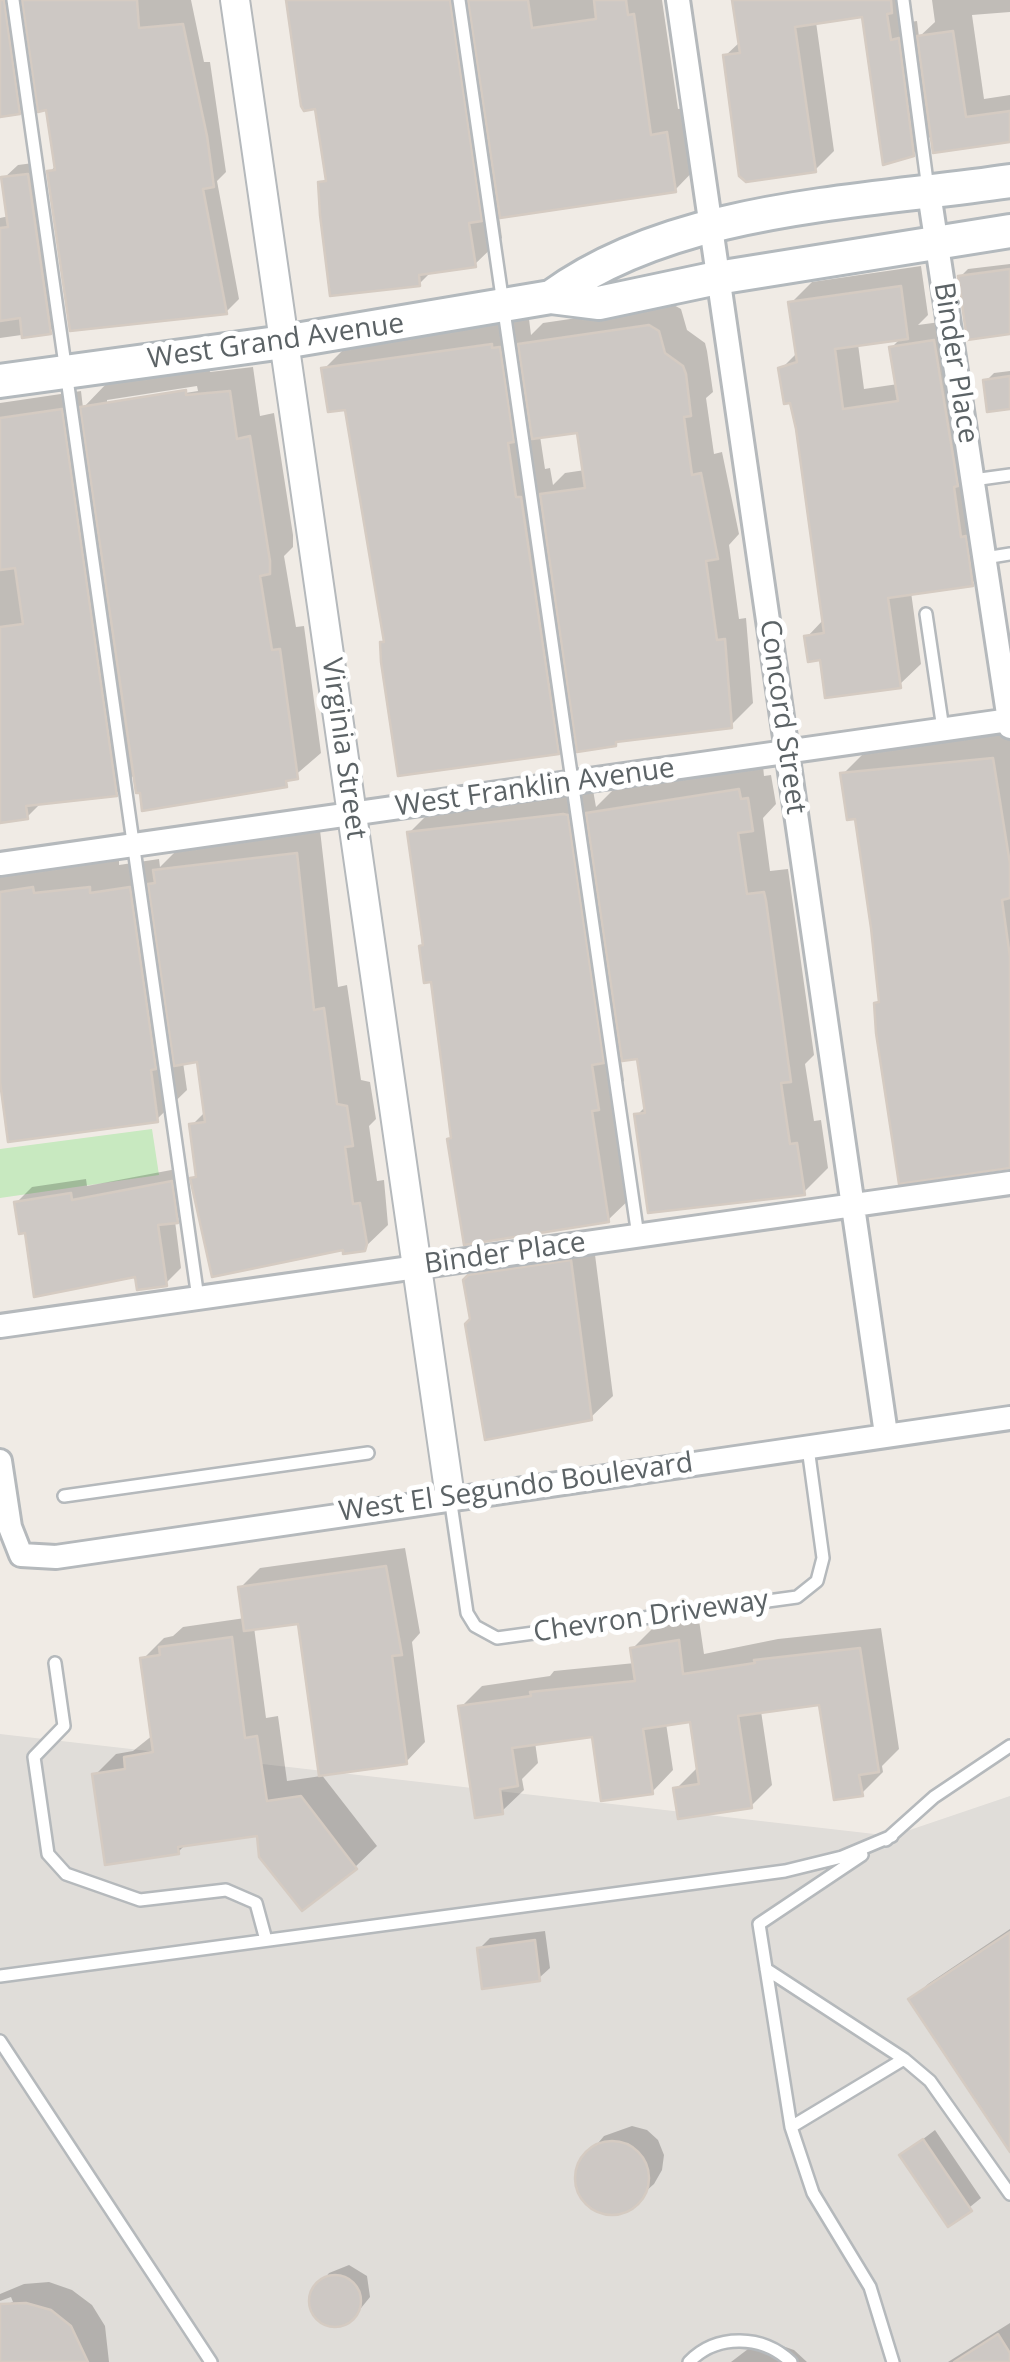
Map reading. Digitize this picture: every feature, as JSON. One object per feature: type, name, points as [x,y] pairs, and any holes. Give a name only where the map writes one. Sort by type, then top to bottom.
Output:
[{"type":"main road","name":"West Grand Avenue","points":[[550,297],[592,266],[748,217],[1010,182]]},
{"type":"main road","name":"West Grand Avenue","points":[[0,381],[284,342],[550,297],[599,303],[718,278],[1010,231]]},
{"type":"street","name":"Virginia Street","points":[[235,0],[450,1497]]},
{"type":"street","name":"Concord Street","points":[[678,0],[886,1434]]},
{"type":"street","name":"Binder Place","points":[[929,193],[1010,722]]},
{"type":"street","name":"West Franklin Avenue","points":[[0,864],[1010,722]]},
{"type":"street","name":"Binder Place","points":[[0,1326],[1010,1183]]},
{"type":"street","name":"West El Segundo Boulevard","points":[[0,1461],[10,1527],[22,1555],[56,1557],[808,1444],[1010,1418]]},
{"type":"lane","points":[[13,0],[198,1298]]},
{"type":"lane","points":[[460,0],[638,1236]]},
{"type":"lane","name":"Binder Place","points":[[902,0],[929,193]]},
{"type":"lane","points":[[973,480],[1010,475]]},
{"type":"lane","points":[[985,558],[1010,554]]},
{"type":"lane","points":[[926,614],[943,730]]},
{"type":"lane","name":"Chevron Driveway","points":[[450,1497],[467,1613],[476,1626],[497,1638],[797,1597],[816,1581],[823,1558],[808,1444]]},
{"type":"lane","points":[[64,1496],[368,1453]]},
{"type":"lane","points":[[54,1663],[64,1726],[34,1757],[48,1854],[66,1874],[140,1900],[226,1890],[256,1904],[266,1940]]},
{"type":"lane","points":[[893,2362],[870,2287],[813,2193],[791,2127],[759,1924],[892,1836],[934,1797],[1010,1746]]},
{"type":"lane","points":[[0,1976],[784,1871],[842,1856],[892,1836]]},
{"type":"lane","points":[[766,1970],[904,2059],[930,2081],[1010,2194]]},
{"type":"lane","points":[[0,2041],[211,2362]]},
{"type":"lane","points":[[791,2127],[904,2059]]},
{"type":"lane","points":[[688,2362],[712,2346],[753,2341],[774,2346],[791,2362]]},
{"type":"shaded area","points":[[0,1734],[892,1836],[1010,1796],[1010,2362],[0,2362]]},
{"type":"green space","points":[[152,1129],[159,1175],[0,1198],[0,1149]]},
{"type":"building","points":[[0,0],[4,0],[20,114],[0,117]]},
{"type":"building","points":[[22,0],[137,0],[139,28],[183,24],[207,136],[214,187],[203,189],[227,314],[70,331],[47,171],[55,170],[46,110],[38,112]]},
{"type":"building","points":[[286,0],[450,0],[482,221],[469,223],[476,267],[419,275],[420,286],[330,296],[318,182],[326,181],[315,109],[304,111],[301,106]]},
{"type":"building","points":[[468,0],[528,0],[532,28],[596,19],[594,0],[626,0],[628,15],[634,14],[651,135],[667,132],[676,192],[500,218]]},
{"type":"building","points":[[732,0],[891,0],[892,13],[887,14],[891,40],[899,38],[914,156],[883,165],[862,17],[795,27],[816,172],[746,182],[739,176],[723,55],[740,53]]},
{"type":"building","points":[[953,31],[966,117],[1010,111],[1010,142],[933,153],[917,36]]},
{"type":"building","points":[[28,174],[51,334],[22,338],[20,318],[0,321],[0,228],[8,227],[1,177]]},
{"type":"building","points":[[1010,269],[1010,334],[967,340],[958,276]]},
{"type":"building","points":[[901,286],[908,339],[835,349],[843,409],[898,401],[889,347],[934,340],[958,486],[954,487],[961,537],[966,536],[973,586],[888,598],[901,688],[825,698],[820,660],[808,662],[804,636],[824,633],[796,429],[790,403],[784,404],[778,368],[797,362],[788,302]]},
{"type":"building","points":[[649,325],[659,331],[665,353],[683,366],[686,374],[691,416],[684,417],[692,475],[701,473],[718,559],[706,561],[717,640],[725,639],[732,728],[616,742],[616,746],[577,752],[540,494],[585,488],[577,433],[532,439],[518,344]]},
{"type":"building","points":[[492,344],[492,348],[500,347],[514,442],[508,443],[516,497],[521,497],[559,754],[398,776],[381,662],[380,642],[384,642],[345,410],[328,412],[321,368]]},
{"type":"building","points":[[1010,376],[1010,409],[987,412],[983,380]]},
{"type":"building","points":[[186,390],[186,395],[230,391],[237,439],[250,436],[270,561],[270,574],[260,576],[272,650],[280,649],[298,779],[286,781],[287,787],[142,811],[140,793],[136,793],[80,407]]},
{"type":"building","points":[[62,409],[117,796],[26,806],[28,819],[0,823],[0,627],[23,624],[15,568],[0,570],[0,418]]},
{"type":"building","points":[[993,758],[1010,864],[1010,898],[1002,900],[1010,957],[1010,1168],[899,1184],[876,1033],[874,1003],[879,1002],[871,928],[855,819],[847,820],[840,773]]},
{"type":"building","points":[[739,789],[741,799],[748,798],[753,831],[738,833],[747,894],[764,892],[766,901],[791,1082],[781,1083],[790,1144],[797,1143],[805,1195],[648,1213],[634,1114],[645,1113],[637,1059],[622,1061],[586,813]]},
{"type":"building","points":[[568,815],[604,1063],[592,1065],[599,1110],[592,1111],[609,1222],[464,1245],[447,1139],[451,1138],[431,982],[424,983],[419,946],[423,945],[407,832]]},
{"type":"building","points":[[297,853],[314,1010],[324,1008],[337,1104],[347,1106],[353,1146],[345,1147],[353,1204],[360,1203],[367,1244],[365,1251],[343,1254],[343,1250],[212,1277],[190,1178],[196,1177],[189,1124],[205,1122],[197,1062],[174,1066],[148,884],[155,883],[153,870]]},
{"type":"building","points":[[33,887],[34,893],[90,887],[90,893],[130,887],[156,1069],[151,1070],[158,1122],[8,1142],[0,1082],[0,892]]},
{"type":"building","points":[[172,1181],[178,1223],[158,1225],[167,1286],[137,1290],[135,1277],[34,1297],[25,1233],[19,1234],[14,1202],[71,1193],[72,1200]]},
{"type":"building","points":[[571,1260],[592,1420],[485,1440],[465,1324],[470,1319],[463,1280],[468,1275]]},
{"type":"building","points":[[386,1566],[402,1655],[392,1656],[407,1764],[319,1776],[298,1624],[244,1631],[238,1587]]},
{"type":"building","points":[[232,1637],[245,1738],[257,1736],[267,1801],[301,1796],[357,1869],[302,1911],[259,1857],[257,1836],[178,1847],[179,1854],[105,1865],[92,1774],[125,1769],[124,1757],[153,1752],[140,1658],[160,1655],[159,1647]]},
{"type":"building","points":[[679,1640],[683,1674],[755,1663],[754,1660],[860,1648],[879,1772],[859,1775],[863,1796],[834,1800],[819,1705],[738,1716],[752,1808],[678,1819],[673,1788],[699,1784],[690,1722],[643,1729],[653,1794],[601,1801],[592,1737],[512,1748],[518,1786],[500,1789],[503,1814],[475,1818],[458,1706],[531,1696],[530,1692],[635,1681],[630,1648]]},
{"type":"building","points":[[1010,1932],[1010,2152],[908,1999]]},
{"type":"building","points":[[535,1940],[540,1981],[482,1989],[477,1948]]},
{"type":"building","points":[[923,2139],[972,2211],[948,2227],[899,2155]]},
{"type":"building","points":[[612,2141],[638,2152],[649,2178],[638,2204],[612,2215],[586,2204],[575,2178],[586,2152]]},
{"type":"building","points":[[335,2275],[354,2282],[361,2301],[354,2320],[335,2327],[316,2320],[309,2301],[316,2282]]},
{"type":"building","points":[[26,2303],[51,2310],[71,2326],[88,2362],[0,2362],[0,2304]]},
{"type":"building","points":[[998,2334],[1010,2353],[1010,2362],[954,2362]]}]
